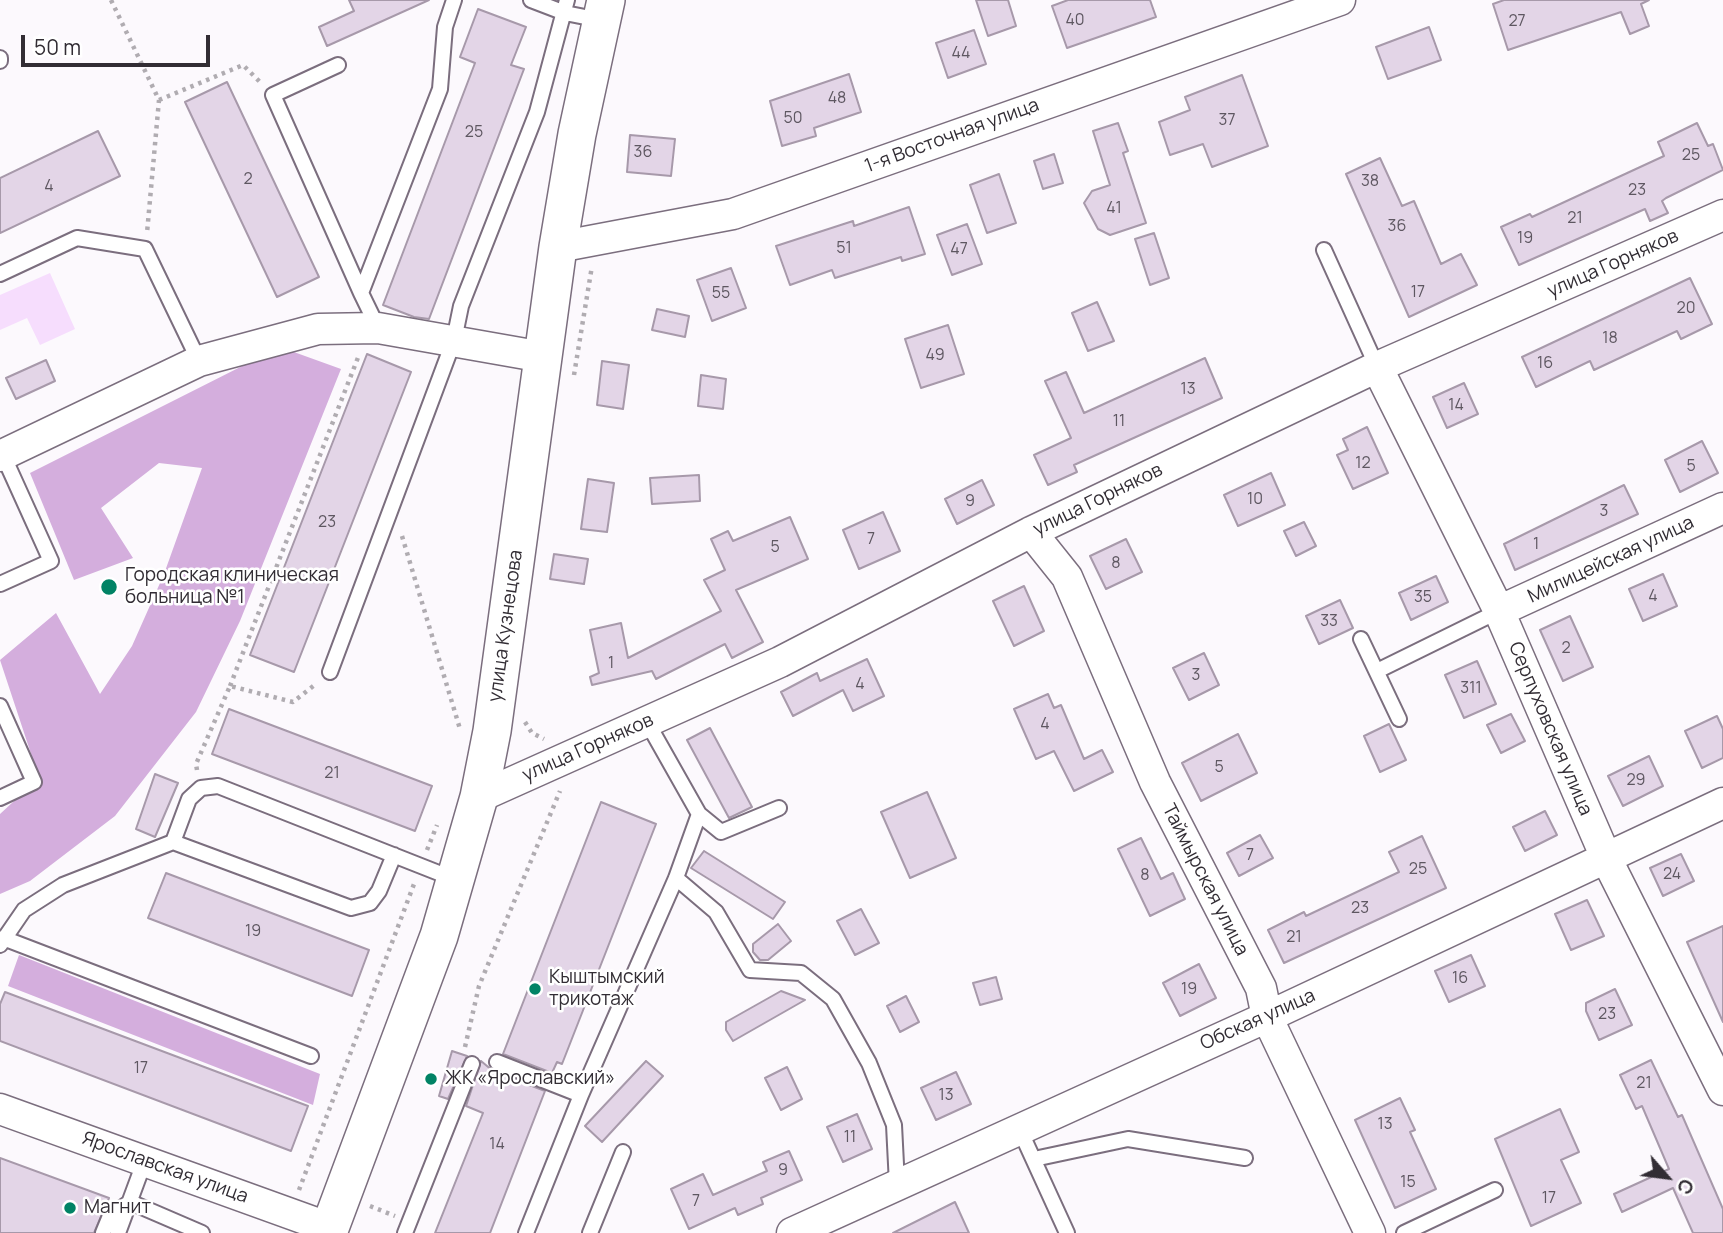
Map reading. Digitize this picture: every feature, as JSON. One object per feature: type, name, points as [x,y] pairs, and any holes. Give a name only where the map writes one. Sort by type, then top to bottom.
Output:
[{"type":"street","name":"1-я Восточная улица","points":[[558,247],[733,214],[1340,0]]},
{"type":"street","name":"улица Кузнецова","points":[[329,1231],[439,936],[479,797],[492,731],[558,247],[577,134],[604,10]]},
{"type":"street","name":"улица Горняков","points":[[479,797],[780,662],[1031,532],[1377,368],[1723,215]]},
{"type":"street","points":[[2,456],[200,361],[318,329],[374,328],[543,357]]},
{"type":"street","name":"Серпуховская улица","points":[[1377,368],[1499,611],[1607,860],[1721,1083]]},
{"type":"street","name":"Милицейская улица","points":[[1499,611],[1723,508]]},
{"type":"street","name":"Таймырская улица","points":[[1031,532],[1067,577],[1155,782],[1261,988],[1267,1017],[1370,1233]]},
{"type":"street","name":"Обская улица","points":[[792,1233],[1607,860],[1723,803]]},
{"type":"street","name":"Ярославская улица","points":[[0,1109],[145,1160],[329,1231]]},
{"type":"lane","points":[[361,293],[440,89],[445,27],[454,0]]},
{"type":"lane","points":[[531,0],[566,7],[604,10]]},
{"type":"lane","points":[[330,672],[454,340],[461,306],[537,112],[566,7]]},
{"type":"lane","points":[[338,65],[273,95],[374,328]]},
{"type":"lane","points":[[0,274],[77,238],[145,249],[200,361]]},
{"type":"lane","points":[[1324,250],[1377,368]]},
{"type":"lane","points":[[0,584],[51,561],[2,456]]},
{"type":"lane","points":[[1377,671],[1499,611]]},
{"type":"lane","points":[[1361,639],[1399,719]]},
{"type":"lane","points":[[0,706],[34,782],[0,798]]},
{"type":"lane","points":[[647,722],[699,814],[721,832],[779,808]]},
{"type":"lane","points":[[173,842],[189,799],[201,788],[218,786],[456,879]]},
{"type":"lane","points":[[526,1233],[581,1095],[676,878],[699,814]]},
{"type":"lane","points":[[311,1056],[1,942],[24,910],[62,884],[173,842],[351,908],[370,903],[379,891],[394,855]]},
{"type":"lane","points":[[676,878],[716,912],[750,970],[800,973],[833,999],[869,1063],[894,1125],[897,1184]]},
{"type":"lane","points":[[497,1062],[581,1095]]},
{"type":"lane","points":[[405,1233],[472,1064]]},
{"type":"lane","points":[[1019,1128],[1067,1233]]},
{"type":"lane","points":[[1034,1159],[1128,1139],[1245,1158]]},
{"type":"lane","points":[[590,1233],[622,1152]]},
{"type":"lane","points":[[118,1233],[145,1160]]},
{"type":"lane","points":[[1404,1233],[1496,1190]]},
{"type":"lane","points":[[103,1233],[110,1216],[130,1202]]},
{"type":"lane","points":[[130,1202],[202,1233]]},
{"type":"path","points":[[111,0],[159,100],[145,249]]},
{"type":"path","points":[[159,100],[243,65],[273,95]]},
{"type":"path","points":[[574,376],[596,240]]},
{"type":"path","points":[[201,788],[196,764],[374,328]]},
{"type":"path","points":[[392,502],[463,739],[464,725]]},
{"type":"path","points":[[230,686],[293,702],[330,672]]},
{"type":"path","points":[[472,1064],[463,1043],[479,986],[561,788],[555,738],[541,739],[532,733],[523,714]]},
{"type":"path","points":[[287,1213],[304,1181],[440,817]]},
{"type":"shaded area","points":[[50,273],[75,329],[40,345],[27,318],[0,330],[0,295]]},
{"type":"shaded area","points":[[280,347],[341,369],[240,621],[196,712],[115,816],[30,881],[0,894],[0,814],[39,778],[0,660],[56,613],[100,694],[132,646],[164,574],[202,468],[159,463],[101,508],[133,558],[74,580],[30,473]]},
{"type":"shaded area","points":[[19,955],[320,1074],[313,1105],[8,986]]},
{"type":"building","points":[[349,0],[429,0],[327,46],[319,27],[354,11]]},
{"type":"building","points":[[976,0],[1008,0],[1016,26],[988,36]]},
{"type":"building","points":[[1068,0],[1150,0],[1156,17],[1067,48],[1052,6]]},
{"type":"building","points":[[1504,0],[1649,0],[1641,4],[1649,26],[1630,34],[1621,12],[1508,50],[1493,4]]},
{"type":"building","points":[[478,9],[526,27],[511,65],[524,69],[429,319],[414,317],[383,305],[475,63],[460,57]]},
{"type":"building","points":[[1429,27],[1441,60],[1388,79],[1376,47]]},
{"type":"building","points":[[974,30],[986,64],[948,78],[936,43]]},
{"type":"building","points":[[849,74],[861,112],[814,128],[816,136],[782,146],[770,101]]},
{"type":"building","points":[[1242,75],[1268,146],[1212,167],[1203,144],[1170,155],[1159,122],[1190,110],[1185,97]]},
{"type":"building","points":[[227,82],[319,277],[277,297],[185,102]]},
{"type":"building","points":[[1118,123],[1128,151],[1123,153],[1146,223],[1110,235],[1098,229],[1084,203],[1092,191],[1110,185],[1093,131]]},
{"type":"building","points":[[1697,123],[1708,146],[1713,144],[1723,170],[1662,201],[1668,213],[1650,221],[1645,209],[1519,265],[1501,227],[1530,214],[1532,217],[1664,156],[1658,142]]},
{"type":"building","points":[[98,131],[120,176],[0,233],[0,178]]},
{"type":"building","points":[[630,135],[675,139],[671,176],[627,172]]},
{"type":"building","points":[[1054,154],[1063,183],[1043,189],[1034,161]]},
{"type":"building","points":[[1380,158],[1402,206],[1414,201],[1441,264],[1461,254],[1477,285],[1409,317],[1346,174]]},
{"type":"building","points":[[999,174],[1016,223],[987,233],[970,185]]},
{"type":"building","points":[[909,207],[925,254],[902,261],[901,257],[835,278],[832,270],[790,285],[776,246],[853,221],[854,226]]},
{"type":"building","points":[[967,224],[982,264],[952,275],[937,235]]},
{"type":"building","points":[[1154,233],[1169,278],[1150,285],[1135,239]]},
{"type":"building","points":[[731,268],[746,308],[712,321],[697,280]]},
{"type":"building","points":[[1690,278],[1712,324],[1681,339],[1677,331],[1594,370],[1590,361],[1536,387],[1522,357]]},
{"type":"building","points":[[1097,302],[1114,341],[1088,351],[1072,313]]},
{"type":"building","points":[[657,309],[689,316],[685,337],[652,330]]},
{"type":"building","points":[[948,325],[964,374],[921,388],[905,339]]},
{"type":"building","points":[[367,354],[411,372],[294,672],[250,655]]},
{"type":"building","points":[[1205,358],[1222,398],[1074,465],[1077,472],[1048,485],[1034,455],[1071,438],[1045,381],[1066,372],[1084,413]]},
{"type":"building","points":[[46,360],[55,381],[16,399],[6,378]]},
{"type":"building","points":[[602,361],[629,365],[623,409],[597,405]]},
{"type":"building","points":[[701,375],[726,379],[723,409],[698,406]]},
{"type":"building","points":[[1464,383],[1478,414],[1447,428],[1433,397]]},
{"type":"building","points":[[1367,427],[1388,473],[1353,489],[1337,455],[1348,450],[1343,439]]},
{"type":"building","points":[[1702,441],[1718,473],[1680,492],[1665,460]]},
{"type":"building","points":[[1271,473],[1285,505],[1238,526],[1224,495]]},
{"type":"building","points":[[699,475],[700,501],[652,504],[650,478]]},
{"type":"building","points":[[588,479],[614,483],[607,532],[581,529]]},
{"type":"building","points":[[982,480],[994,505],[957,524],[945,499]]},
{"type":"building","points":[[1624,485],[1638,514],[1515,570],[1504,544]]},
{"type":"building","points":[[883,512],[900,551],[859,569],[843,530]]},
{"type":"building","points":[[790,517],[808,559],[736,590],[763,642],[732,658],[725,644],[656,679],[652,671],[592,685],[590,677],[599,673],[590,630],[621,623],[628,658],[721,611],[704,580],[725,570],[711,539],[728,531],[733,541]]},
{"type":"building","points":[[1304,522],[1316,546],[1296,556],[1284,531]]},
{"type":"building","points":[[1126,539],[1142,572],[1106,589],[1090,556]]},
{"type":"building","points":[[554,554],[588,559],[584,584],[550,579]]},
{"type":"building","points":[[1663,574],[1677,606],[1643,621],[1629,589]]},
{"type":"building","points":[[1436,576],[1448,602],[1411,620],[1399,593]]},
{"type":"building","points":[[1024,586],[1044,631],[1014,646],[993,601]]},
{"type":"building","points":[[1340,600],[1353,628],[1319,644],[1306,616]]},
{"type":"building","points":[[1570,616],[1593,667],[1563,681],[1540,630]]},
{"type":"building","points":[[1204,653],[1219,685],[1189,700],[1173,668]]},
{"type":"building","points":[[867,659],[884,696],[853,711],[843,690],[793,716],[781,692],[817,673],[820,681]]},
{"type":"building","points":[[1477,661],[1496,704],[1464,718],[1445,675]]},
{"type":"building","points":[[1048,694],[1054,708],[1061,705],[1084,759],[1102,750],[1113,772],[1074,791],[1054,751],[1036,759],[1014,709]]},
{"type":"building","points":[[229,709],[432,786],[415,831],[212,754]]},
{"type":"building","points":[[1511,714],[1525,741],[1501,753],[1487,725]]},
{"type":"building","points":[[1717,716],[1723,729],[1723,758],[1702,768],[1685,731]]},
{"type":"building","points":[[1389,724],[1406,760],[1380,772],[1364,736]]},
{"type":"building","points":[[710,728],[752,807],[729,818],[687,740]]},
{"type":"building","points":[[1238,734],[1257,773],[1201,801],[1182,763]]},
{"type":"building","points":[[1649,756],[1663,786],[1623,806],[1608,776]]},
{"type":"building","points":[[155,774],[178,783],[155,837],[136,829]]},
{"type":"building","points":[[927,792],[956,858],[910,878],[881,812]]},
{"type":"building","points":[[601,802],[656,824],[562,1064],[557,1062],[552,1073],[503,1054]]},
{"type":"building","points":[[1545,811],[1557,835],[1525,851],[1513,827]]},
{"type":"building","points":[[1260,835],[1273,858],[1239,876],[1227,853]]},
{"type":"building","points":[[1422,836],[1446,888],[1284,963],[1268,930],[1304,912],[1306,916],[1399,872],[1389,852]]},
{"type":"building","points":[[1141,838],[1161,879],[1173,873],[1185,899],[1150,916],[1118,849]]},
{"type":"building","points":[[704,851],[785,902],[773,919],[691,868]]},
{"type":"building","points":[[1681,854],[1694,881],[1663,896],[1650,868]]},
{"type":"building","points":[[166,873],[369,950],[352,996],[148,918]]},
{"type":"building","points":[[1587,900],[1604,936],[1571,950],[1555,914]]},
{"type":"building","points":[[861,909],[879,943],[855,955],[837,921]]},
{"type":"building","points":[[778,924],[791,941],[768,960],[760,960],[753,952],[753,944]]},
{"type":"building","points":[[1723,926],[1723,1022],[1687,942]]},
{"type":"building","points":[[1471,955],[1485,986],[1449,1002],[1435,971]]},
{"type":"building","points":[[1199,964],[1216,998],[1180,1016],[1163,983]]},
{"type":"building","points":[[996,977],[1002,999],[980,1005],[973,983]]},
{"type":"building","points":[[1615,989],[1632,1025],[1599,1040],[1586,1011],[1586,1003]]},
{"type":"building","points":[[781,991],[805,1000],[733,1041],[726,1030],[726,1022]]},
{"type":"building","points":[[5,992],[308,1106],[291,1151],[0,1041],[0,1004]]},
{"type":"building","points":[[906,996],[919,1022],[900,1032],[887,1006]]},
{"type":"building","points":[[452,1051],[467,1056],[448,1099],[439,1096]]},
{"type":"building","points":[[1651,1060],[1678,1117],[1682,1115],[1723,1209],[1723,1233],[1693,1233],[1673,1188],[1622,1212],[1614,1194],[1669,1169],[1642,1106],[1636,1109],[1620,1075]]},
{"type":"building","points":[[481,1061],[493,1071],[545,1091],[490,1233],[435,1233],[483,1113],[466,1106]]},
{"type":"building","points":[[646,1061],[663,1076],[602,1142],[585,1126]]},
{"type":"building","points":[[787,1067],[802,1099],[781,1110],[765,1078]]},
{"type":"building","points":[[956,1072],[971,1104],[936,1120],[921,1088]]},
{"type":"building","points":[[1400,1098],[1415,1130],[1410,1132],[1436,1189],[1395,1208],[1355,1120]]},
{"type":"building","points":[[1560,1109],[1579,1152],[1561,1160],[1581,1203],[1531,1226],[1495,1139]]},
{"type":"building","points":[[857,1114],[872,1149],[843,1162],[827,1127]]},
{"type":"building","points":[[789,1151],[802,1180],[761,1198],[763,1204],[738,1215],[735,1208],[689,1229],[671,1189],[703,1174],[713,1195],[767,1171],[763,1162]]},
{"type":"building","points":[[0,1158],[109,1198],[94,1233],[0,1233]]},
{"type":"building","points":[[955,1202],[969,1233],[893,1233]]},
{"type":"place","name":"Городская клиническая больница №1","points":[[109,587]]},
{"type":"place","name":"Кыштымский трикотаж","points":[[535,989]]},
{"type":"place","name":"ЖК «Ярославский»","points":[[431,1079]]},
{"type":"place","name":"Магнит","points":[[70,1208]]}]
